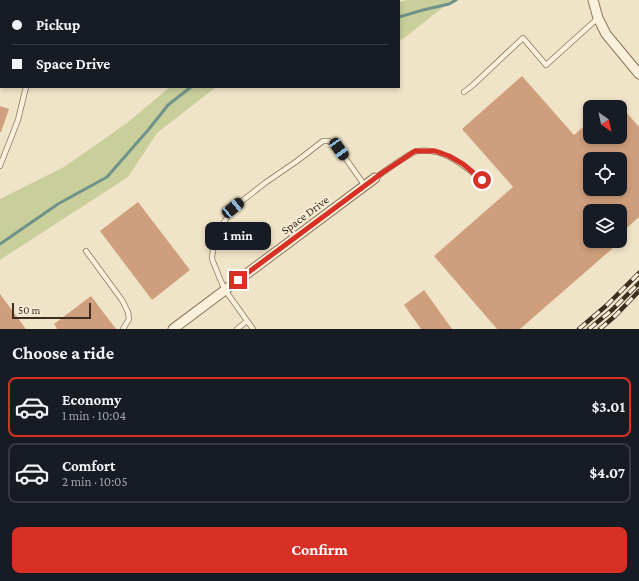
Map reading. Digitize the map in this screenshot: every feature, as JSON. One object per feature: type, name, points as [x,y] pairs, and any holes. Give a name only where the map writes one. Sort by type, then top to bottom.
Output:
[{"type":"street","points":[[593,0],[598,18],[606,34],[639,74]]},
{"type":"street","name":"Space Drive","points":[[173,329],[376,178]]},
{"type":"lane","points":[[464,92],[523,38],[546,65],[598,18]]},
{"type":"lane","points":[[0,166],[18,120],[26,88]]},
{"type":"lane","points":[[253,329],[225,290],[212,259],[214,238],[233,208],[264,183],[297,161],[323,141],[329,141],[339,149],[365,186]]},
{"type":"lane","points":[[376,178],[415,151],[435,151],[449,156],[463,164],[482,180]]},
{"type":"lane","points":[[86,251],[122,300],[128,312],[129,319],[123,329]]},
{"type":"lane","points":[[237,329],[247,321]]},
{"type":"green space","points":[[407,0],[452,0],[403,39],[400,40],[400,2]]},
{"type":"green space","points":[[169,88],[215,88],[157,133],[128,177],[0,260],[0,199],[64,167],[127,123]]},
{"type":"building","points":[[522,76],[574,135],[583,127],[583,144],[627,144],[627,113],[639,127],[639,217],[627,228],[627,204],[583,204],[583,248],[613,248],[520,329],[497,329],[434,256],[513,187],[462,129]]},
{"type":"building","points":[[0,106],[9,109],[1,132],[0,132]]},
{"type":"building","points":[[138,202],[190,270],[152,300],[100,231]]},
{"type":"building","points":[[424,290],[452,329],[421,329],[404,305]]},
{"type":"building","points":[[0,294],[26,329],[0,329]]},
{"type":"building","points":[[91,296],[116,329],[57,329],[54,324]]},
{"type":"waterway","points":[[400,17],[449,4],[456,0]]},
{"type":"waterway","points":[[0,244],[58,204],[107,177],[168,105],[190,88]]},
{"type":"railway","points":[[579,329],[607,305],[639,273]]},
{"type":"railway","points":[[589,329],[612,310],[639,283]]},
{"type":"railway","points":[[600,329],[639,291]]},
{"type":"route","points":[[238,280],[382,173],[415,151],[435,151],[449,156],[463,164],[482,180]]}]
